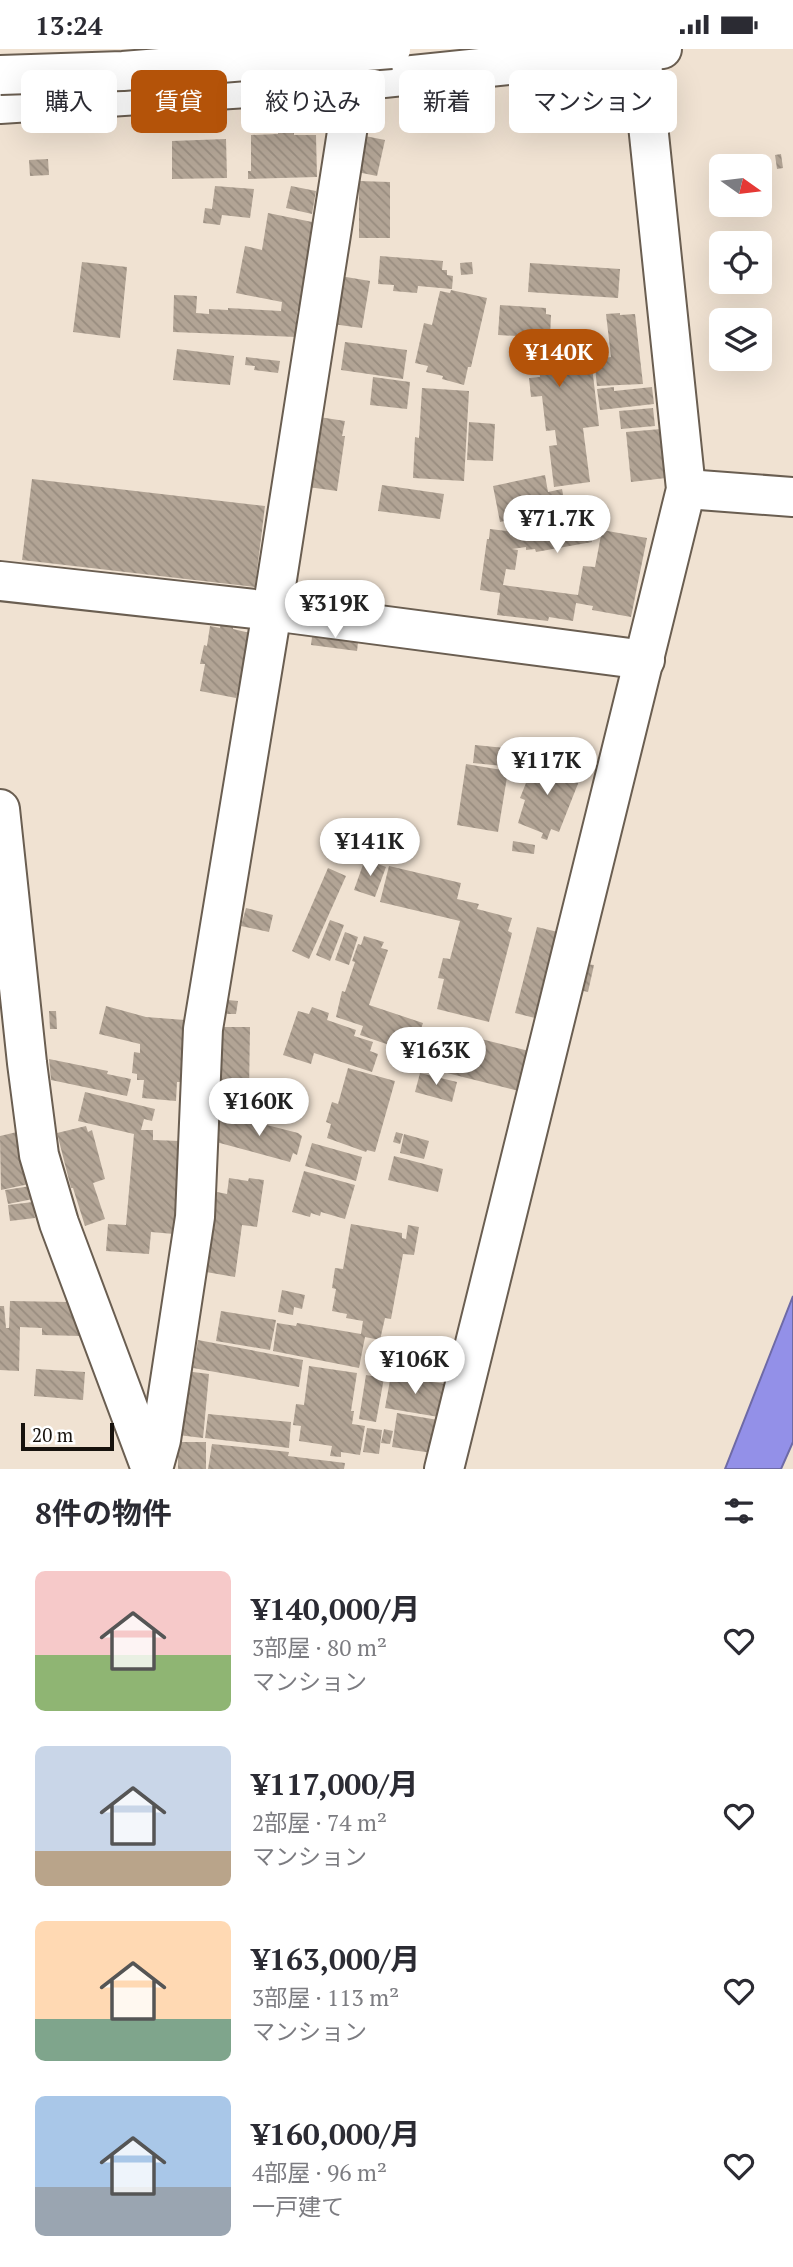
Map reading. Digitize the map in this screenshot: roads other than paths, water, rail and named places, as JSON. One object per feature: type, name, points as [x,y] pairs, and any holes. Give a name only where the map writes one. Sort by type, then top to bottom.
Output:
[{"type":"main road","points":[[0,75],[123,71],[391,49]]},
{"type":"main road","points":[[0,104],[357,65],[649,50],[643,78],[686,489],[444,1469]]},
{"type":"main road","points":[[152,1469],[161,1440],[195,1217],[203,1028],[272,611],[357,65]]},
{"type":"main road","points":[[686,489],[793,497]]},
{"type":"main road","points":[[0,581],[272,611],[645,660]]},
{"type":"main road","points":[[0,809],[39,1155],[59,1223],[152,1469]]}]
